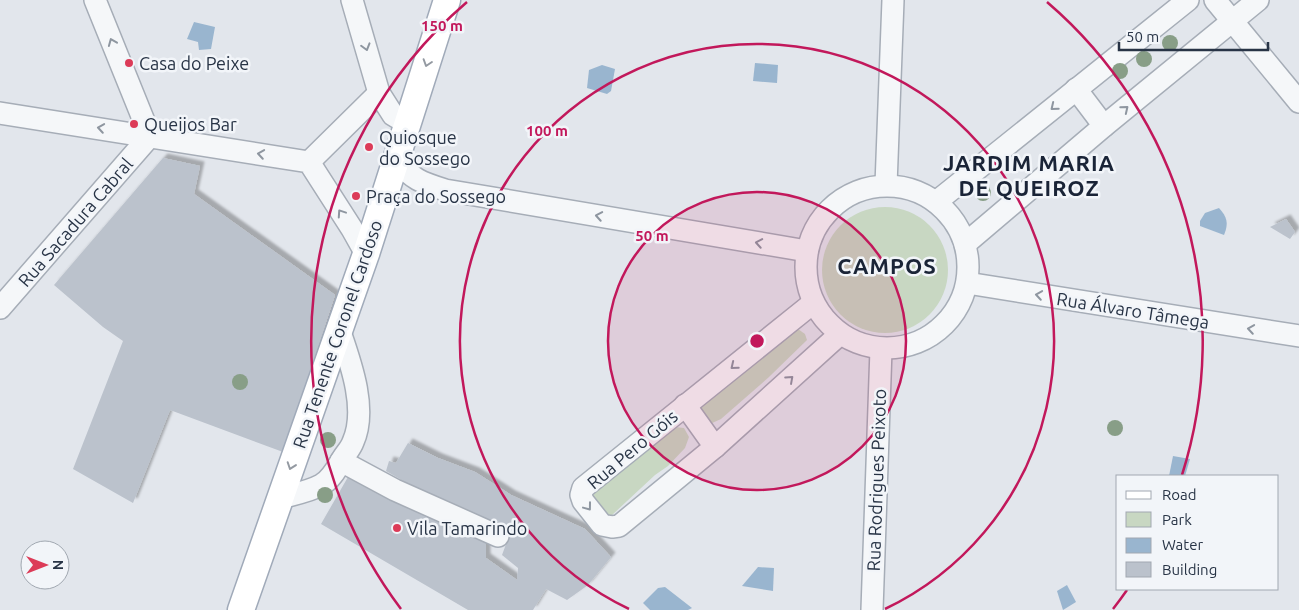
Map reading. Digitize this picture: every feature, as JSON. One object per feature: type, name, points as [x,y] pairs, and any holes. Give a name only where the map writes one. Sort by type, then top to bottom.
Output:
[{"type":"main road","name":"Rua Tenente Coronel Cardoso","points":[[241,610],[366,254],[447,0]]},
{"type":"street","points":[[96,0],[150,136]]},
{"type":"street","points":[[352,0],[378,93],[393,115],[408,124]]},
{"type":"street","points":[[886,185],[893,0]]},
{"type":"street","points":[[936,202],[1188,0]]},
{"type":"street","points":[[1215,0],[1299,102]]},
{"type":"street","points":[[972,237],[958,228],[949,214],[936,202],[912,190],[886,185],[859,190],[835,204],[817,225],[807,251],[806,278],[814,303],[840,334],[859,344],[881,349],[910,346],[936,332],[956,311],[967,283],[972,237],[1258,0]]},
{"type":"street","points":[[1076,89],[1104,126]]},
{"type":"street","points":[[309,162],[378,93]]},
{"type":"street","points":[[0,113],[309,162],[366,254]]},
{"type":"street","name":"Rua Sacadura Cabral","points":[[0,308],[150,136]]},
{"type":"street","points":[[395,160],[408,174],[419,181],[445,190],[807,251]]},
{"type":"street","name":"Rua Álvaro Tâmega","points":[[967,283],[1299,336]]},
{"type":"street","name":"Rua Pero Góis","points":[[814,303],[583,488],[581,495],[583,501],[602,525],[619,526],[715,447],[840,334]]},
{"type":"street","points":[[280,498],[323,484],[333,473],[353,442],[358,423],[357,392],[348,355],[339,329]]},
{"type":"street","name":"Rua Rodrigues Peixoto","points":[[872,610],[881,349]]},
{"type":"street","name":"Rua Pero Góis","points":[[685,405],[715,447]]},
{"type":"street","points":[[341,461],[395,490],[498,536]]},
{"type":"green space","points":[[885,207],[909,212],[929,226],[943,246],[948,270],[943,294],[929,314],[909,328],[885,333],[861,328],[841,314],[827,294],[822,270],[827,246],[841,226],[861,212]]},
{"type":"green space","points":[[798,329],[805,334],[807,340],[769,377],[721,419],[710,424],[698,417],[700,400],[793,330]]},
{"type":"green space","points":[[675,427],[684,428],[689,437],[685,448],[668,466],[655,475],[612,515],[602,516],[590,498],[592,490]]},
{"type":"water","points":[[194,22],[215,27],[211,49],[199,50],[198,42],[187,39]]},
{"type":"water","points":[[755,63],[778,65],[777,83],[753,81]]},
{"type":"water","points":[[602,65],[615,69],[611,91],[607,94],[587,88],[589,70]]},
{"type":"water","points":[[1219,208],[1226,220],[1224,235],[1200,226],[1200,221],[1205,213]]},
{"type":"water","points":[[1173,456],[1190,459],[1185,475],[1169,475]]},
{"type":"water","points":[[758,567],[774,568],[773,591],[742,586]]},
{"type":"water","points":[[1067,585],[1076,602],[1063,610],[1057,591]]},
{"type":"water","points":[[665,587],[692,608],[688,610],[650,610],[643,603],[658,588]]},
{"type":"building","points":[[163,158],[200,166],[194,194],[335,295],[283,452],[170,410],[133,503],[73,469],[123,341],[103,327],[54,285]]},
{"type":"building","points":[[1286,219],[1295,232],[1290,239],[1270,227]]},
{"type":"building","name":"Vila Tamarindo","points":[[408,443],[438,458],[475,472],[511,495],[585,529],[611,557],[588,585],[567,600],[546,589],[533,610],[468,610],[321,524],[348,477],[387,492],[486,537],[486,558],[517,580],[518,568],[502,555],[509,536],[450,508],[386,471],[389,461],[396,463]]},
{"type":"place","name":"Casa do Peixe","points":[[129,63]]},
{"type":"place","name":"Queijos Bar","points":[[134,124]]},
{"type":"place","name":"Quiosque do Sossego","points":[[369,147]]},
{"type":"place","name":"Praça do Sossego","points":[[356,196]]},
{"type":"place","name":"Vila Tamarindo","points":[[397,528]]},
{"type":"district","name":"JARDIM MARIA DE QUEIROZ","points":[[1029,174]]},
{"type":"district","name":"CAMPOS","points":[[887,265]]}]
